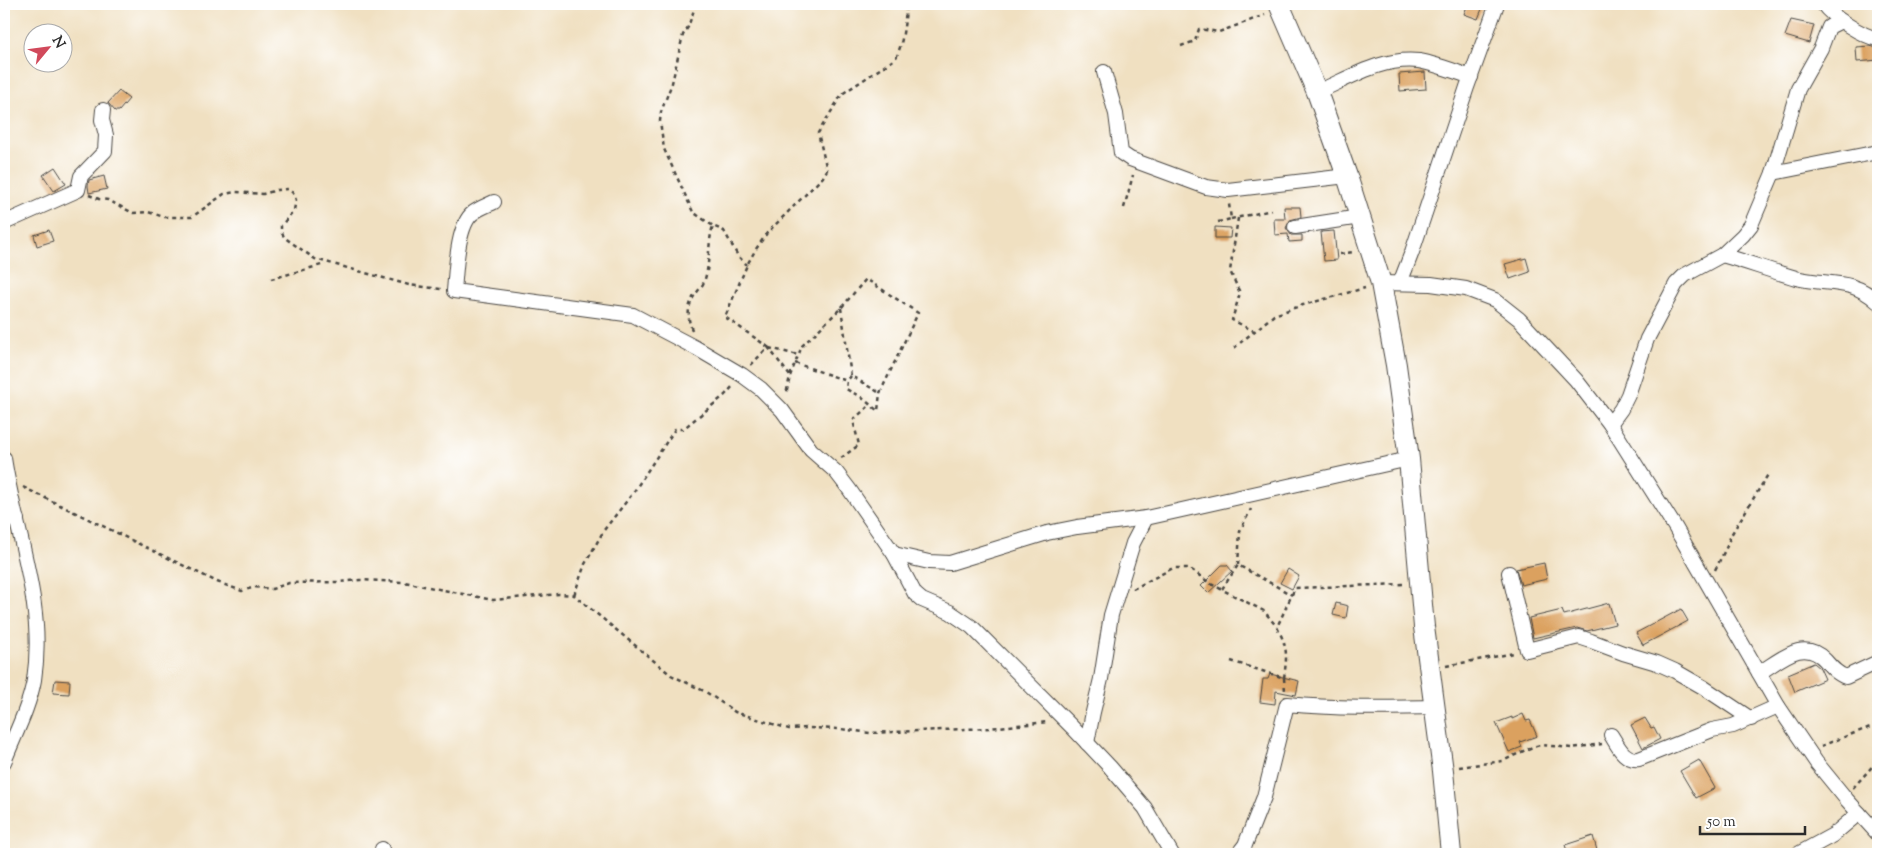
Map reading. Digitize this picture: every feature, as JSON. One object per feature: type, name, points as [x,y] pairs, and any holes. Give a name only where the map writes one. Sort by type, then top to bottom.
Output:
[{"type":"street","points":[[1390,283],[1412,252],[1497,4]]},
{"type":"street","points":[[1823,4],[1840,21],[1868,37],[1878,38]]},
{"type":"street","points":[[1280,6],[1316,92],[1360,217],[1390,283],[1396,365],[1409,459],[1420,583],[1451,854]]},
{"type":"street","points":[[1610,424],[1628,395],[1647,339],[1670,292],[1685,275],[1722,254],[1751,225],[1773,173],[1798,89],[1821,48],[1829,27],[1840,21]]},
{"type":"street","points":[[1316,92],[1377,65],[1398,60],[1420,62],[1471,77]]},
{"type":"street","points":[[1104,72],[1116,114],[1120,153],[1137,161],[1206,187],[1228,190],[1347,176]]},
{"type":"street","points":[[4,223],[78,190],[81,176],[105,151],[106,135],[102,120],[103,110]]},
{"type":"street","points":[[1773,173],[1878,152]]},
{"type":"street","points":[[494,202],[473,212],[465,221],[454,291],[633,315],[696,348],[742,375],[761,389],[782,410],[811,450],[836,472],[850,489],[894,554],[915,594],[922,600],[950,612],[972,627],[1072,727],[1110,767],[1150,815],[1172,854]]},
{"type":"street","points":[[1295,227],[1360,217]]},
{"type":"street","points":[[1722,254],[1755,266],[1798,278],[1853,286],[1866,292],[1878,302]]},
{"type":"street","points":[[1390,283],[1430,284],[1466,289],[1494,300],[1519,319],[1576,380],[1610,424],[1674,527],[1778,706],[1816,762],[1878,834]]},
{"type":"street","points":[[4,458],[10,519],[32,595],[36,622],[37,657],[31,690],[4,762]]},
{"type":"street","points":[[894,554],[929,562],[950,563],[970,558],[1016,541],[1048,533],[1077,527],[1146,518],[1409,459]]},
{"type":"street","points":[[1087,743],[1101,679],[1110,616],[1133,543],[1146,518]]},
{"type":"street","points":[[1509,572],[1528,650],[1579,637],[1657,663],[1676,672],[1703,686],[1751,719]]},
{"type":"street","points":[[1759,673],[1797,650],[1806,649],[1813,650],[1840,675],[1846,677],[1878,662]]},
{"type":"street","points":[[1238,854],[1245,845],[1264,797],[1287,704],[1324,708],[1368,709],[1434,706]]},
{"type":"street","points":[[1614,739],[1626,757],[1632,760],[1639,760],[1712,730],[1733,726],[1778,706]]},
{"type":"street","points":[[1798,854],[1833,835],[1859,813]]},
{"type":"path","points":[[696,4],[688,27],[683,35],[672,82],[661,112],[660,121],[664,149],[693,212],[724,231],[738,256],[747,265]]},
{"type":"path","points":[[790,376],[768,347],[724,317],[747,265],[767,233],[824,177],[827,170],[818,133],[842,94],[895,59],[899,54],[900,39],[906,19],[906,4]]},
{"type":"path","points":[[1180,46],[1195,41],[1199,29],[1219,32],[1280,6]]},
{"type":"path","points":[[1124,208],[1137,161]]},
{"type":"path","points":[[78,190],[98,199],[108,200],[133,213],[148,212],[164,217],[192,217],[224,194],[236,192],[263,194],[288,189],[296,200],[294,210],[281,226],[281,232],[286,238],[315,259],[409,286],[454,291]]},
{"type":"path","points":[[1228,190],[1231,219]]},
{"type":"path","points":[[1218,222],[1272,210]]},
{"type":"path","points":[[1238,218],[1230,272],[1240,293],[1232,320],[1254,332]]},
{"type":"path","points":[[696,348],[688,320],[692,300],[703,284],[709,256],[709,238],[713,226]]},
{"type":"path","points":[[271,279],[327,263]]},
{"type":"path","points":[[782,410],[790,376],[802,346],[841,308],[866,279],[918,313],[880,392],[878,412],[861,396],[846,389],[847,381],[851,376],[841,308]]},
{"type":"path","points":[[1234,348],[1274,315],[1304,305],[1390,283]]},
{"type":"path","points":[[768,347],[798,355]]},
{"type":"path","points":[[574,595],[585,564],[604,530],[633,493],[675,429],[683,428],[725,395],[768,347]]},
{"type":"path","points":[[795,363],[847,381]]},
{"type":"path","points":[[851,376],[880,392]]},
{"type":"path","points":[[836,472],[839,459],[859,445],[853,420],[870,405]]},
{"type":"path","points":[[1706,583],[1727,546],[1730,535],[1769,473]]},
{"type":"path","points":[[7,481],[217,582],[242,590],[255,587],[272,589],[289,583],[360,580],[404,582],[493,600],[559,594],[574,595],[671,675],[706,692],[735,712],[789,729],[841,729],[870,733],[989,728],[1044,722],[1072,727]]},
{"type":"path","points":[[1222,589],[1238,564],[1240,531],[1252,508],[1253,495]]},
{"type":"path","points":[[1238,564],[1292,595]]},
{"type":"path","points":[[1118,591],[1137,588],[1173,568],[1189,568],[1222,589],[1264,611],[1277,627],[1285,642],[1287,656],[1284,678],[1231,661]]},
{"type":"path","points":[[1277,627],[1295,588],[1420,583]]},
{"type":"path","points":[[1430,669],[1528,650]]},
{"type":"path","points":[[1816,762],[1815,749],[1878,724]]},
{"type":"path","points":[[1443,771],[1503,761],[1541,745],[1572,748],[1614,739]]},
{"type":"path","points":[[1849,791],[1859,783],[1878,760]]},
{"type":"path","points":[[1873,766],[1878,766]]},
{"type":"path","points":[[1025,850],[1035,854]]},
{"type":"building","points":[[1468,4],[1484,4],[1478,19],[1464,14]]},
{"type":"building","points":[[1791,20],[1814,25],[1809,43],[1785,36]]},
{"type":"building","points":[[1870,46],[1877,48],[1878,60],[1857,62],[1856,47]]},
{"type":"building","points":[[1425,72],[1426,89],[1400,91],[1399,74]]},
{"type":"building","points":[[119,91],[129,99],[119,111],[115,111],[108,103]]},
{"type":"building","points":[[55,167],[66,184],[54,191],[43,175]]},
{"type":"building","points":[[104,176],[107,189],[89,193],[89,180]]},
{"type":"building","points":[[1284,207],[1300,207],[1301,217],[1290,220],[1286,228],[1291,235],[1302,235],[1302,241],[1289,242],[1288,234],[1275,235],[1274,219],[1285,219]]},
{"type":"building","points":[[1215,227],[1231,228],[1230,238],[1215,238]]},
{"type":"building","points":[[49,230],[53,241],[37,246],[34,235]]},
{"type":"building","points":[[1334,231],[1337,260],[1324,261],[1321,232]]},
{"type":"building","points":[[1526,258],[1530,272],[1510,279],[1505,264]]},
{"type":"building","points":[[1544,563],[1547,579],[1521,585],[1516,569]]},
{"type":"building","points":[[1222,565],[1227,565],[1232,571],[1208,593],[1201,586]]},
{"type":"building","points":[[1288,569],[1299,576],[1292,589],[1280,583]]},
{"type":"building","points":[[1336,603],[1348,606],[1346,618],[1333,615]]},
{"type":"building","points":[[1609,603],[1615,624],[1587,631],[1577,628],[1533,638],[1529,618],[1562,610],[1564,615]]},
{"type":"building","points":[[1681,609],[1688,621],[1643,645],[1636,633]]},
{"type":"building","points":[[1814,663],[1820,668],[1825,679],[1795,692],[1788,674]]},
{"type":"building","points":[[1270,674],[1299,681],[1296,695],[1276,691],[1275,704],[1260,702],[1263,679],[1268,679]]},
{"type":"building","points":[[55,680],[70,681],[69,694],[53,693]]},
{"type":"building","points":[[1523,714],[1526,721],[1530,720],[1537,736],[1520,742],[1522,747],[1509,752],[1496,723]]},
{"type":"building","points":[[1645,718],[1651,728],[1654,727],[1660,739],[1643,748],[1631,725]]},
{"type":"building","points":[[1699,760],[1715,788],[1696,798],[1680,771]]},
{"type":"building","points":[[1593,836],[1598,854],[1568,854],[1565,845]]}]
